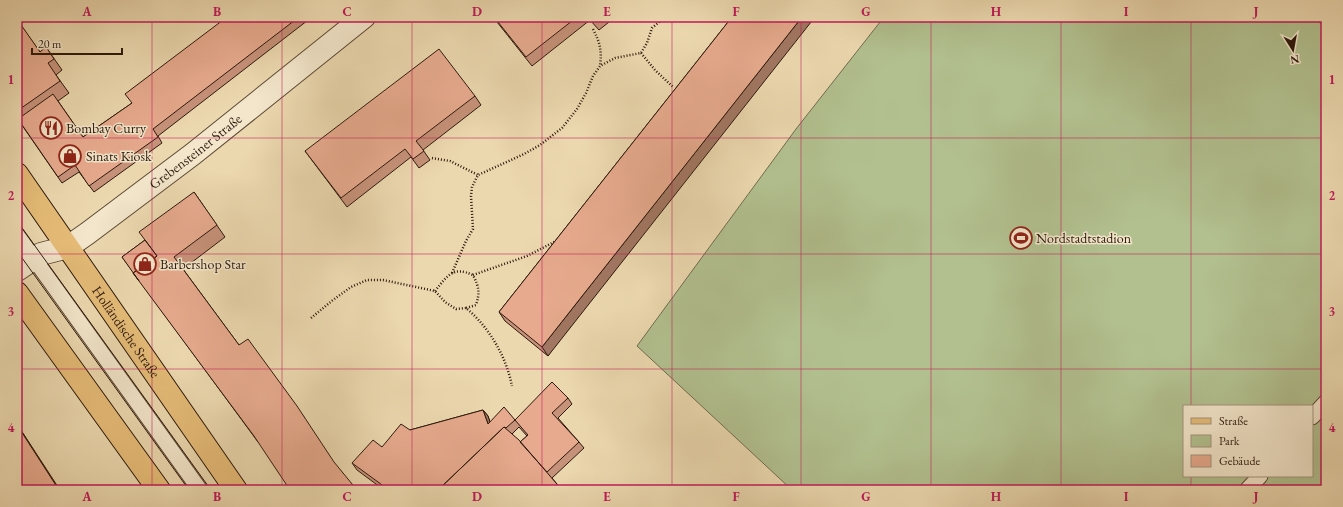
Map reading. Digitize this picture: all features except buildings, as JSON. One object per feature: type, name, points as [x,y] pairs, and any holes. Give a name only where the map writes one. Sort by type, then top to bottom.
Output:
[{"type":"main road","name":"Holländische Straße","points":[[17,174],[236,490]]},
{"type":"main road","points":[[17,293],[159,490]]},
{"type":"street","name":"Grebensteiner Straße","points":[[25,264],[40,254],[68,247],[193,154],[364,17]]},
{"type":"lane","points":[[17,235],[25,264],[200,490]]},
{"type":"lane","points":[[1313,416],[1326,402]]},
{"type":"lane","points":[[1247,490],[1259,477]]},
{"type":"path","points":[[600,66],[615,58],[641,53],[647,43],[652,28],[665,17]]},
{"type":"path","points":[[435,291],[452,273],[473,229],[471,196],[472,187],[478,175],[540,145],[562,128],[577,109],[593,76],[600,66],[602,54],[599,42],[592,29]]},
{"type":"path","points":[[641,53],[655,70],[673,87]]},
{"type":"path","points":[[432,158],[450,161],[478,175]]},
{"type":"path","points":[[452,273],[463,271],[473,275],[527,256],[556,241]]},
{"type":"path","points":[[311,318],[352,287],[367,280],[383,280],[435,291],[445,302],[456,309],[466,308],[476,305],[479,296],[478,285],[473,275]]},
{"type":"path","points":[[466,308],[476,316],[487,329],[510,374],[512,386]]},
{"type":"green space","name":"Nordstadtstadion","points":[[884,17],[1314,17],[1326,29],[1326,490],[792,490],[637,346],[796,129]]},
{"type":"tram line","points":[[17,221],[211,490]]},
{"type":"tram line","points":[[17,251],[189,490]]},
{"type":"place","name":"Bombay Curry","points":[[51,128]]},
{"type":"place","name":"Sinats Kiosk","points":[[70,156]]},
{"type":"place","name":"Nordstadtstadion","points":[[1021,238]]},
{"type":"place","name":"Barbershop Star","points":[[145,264]]}]
